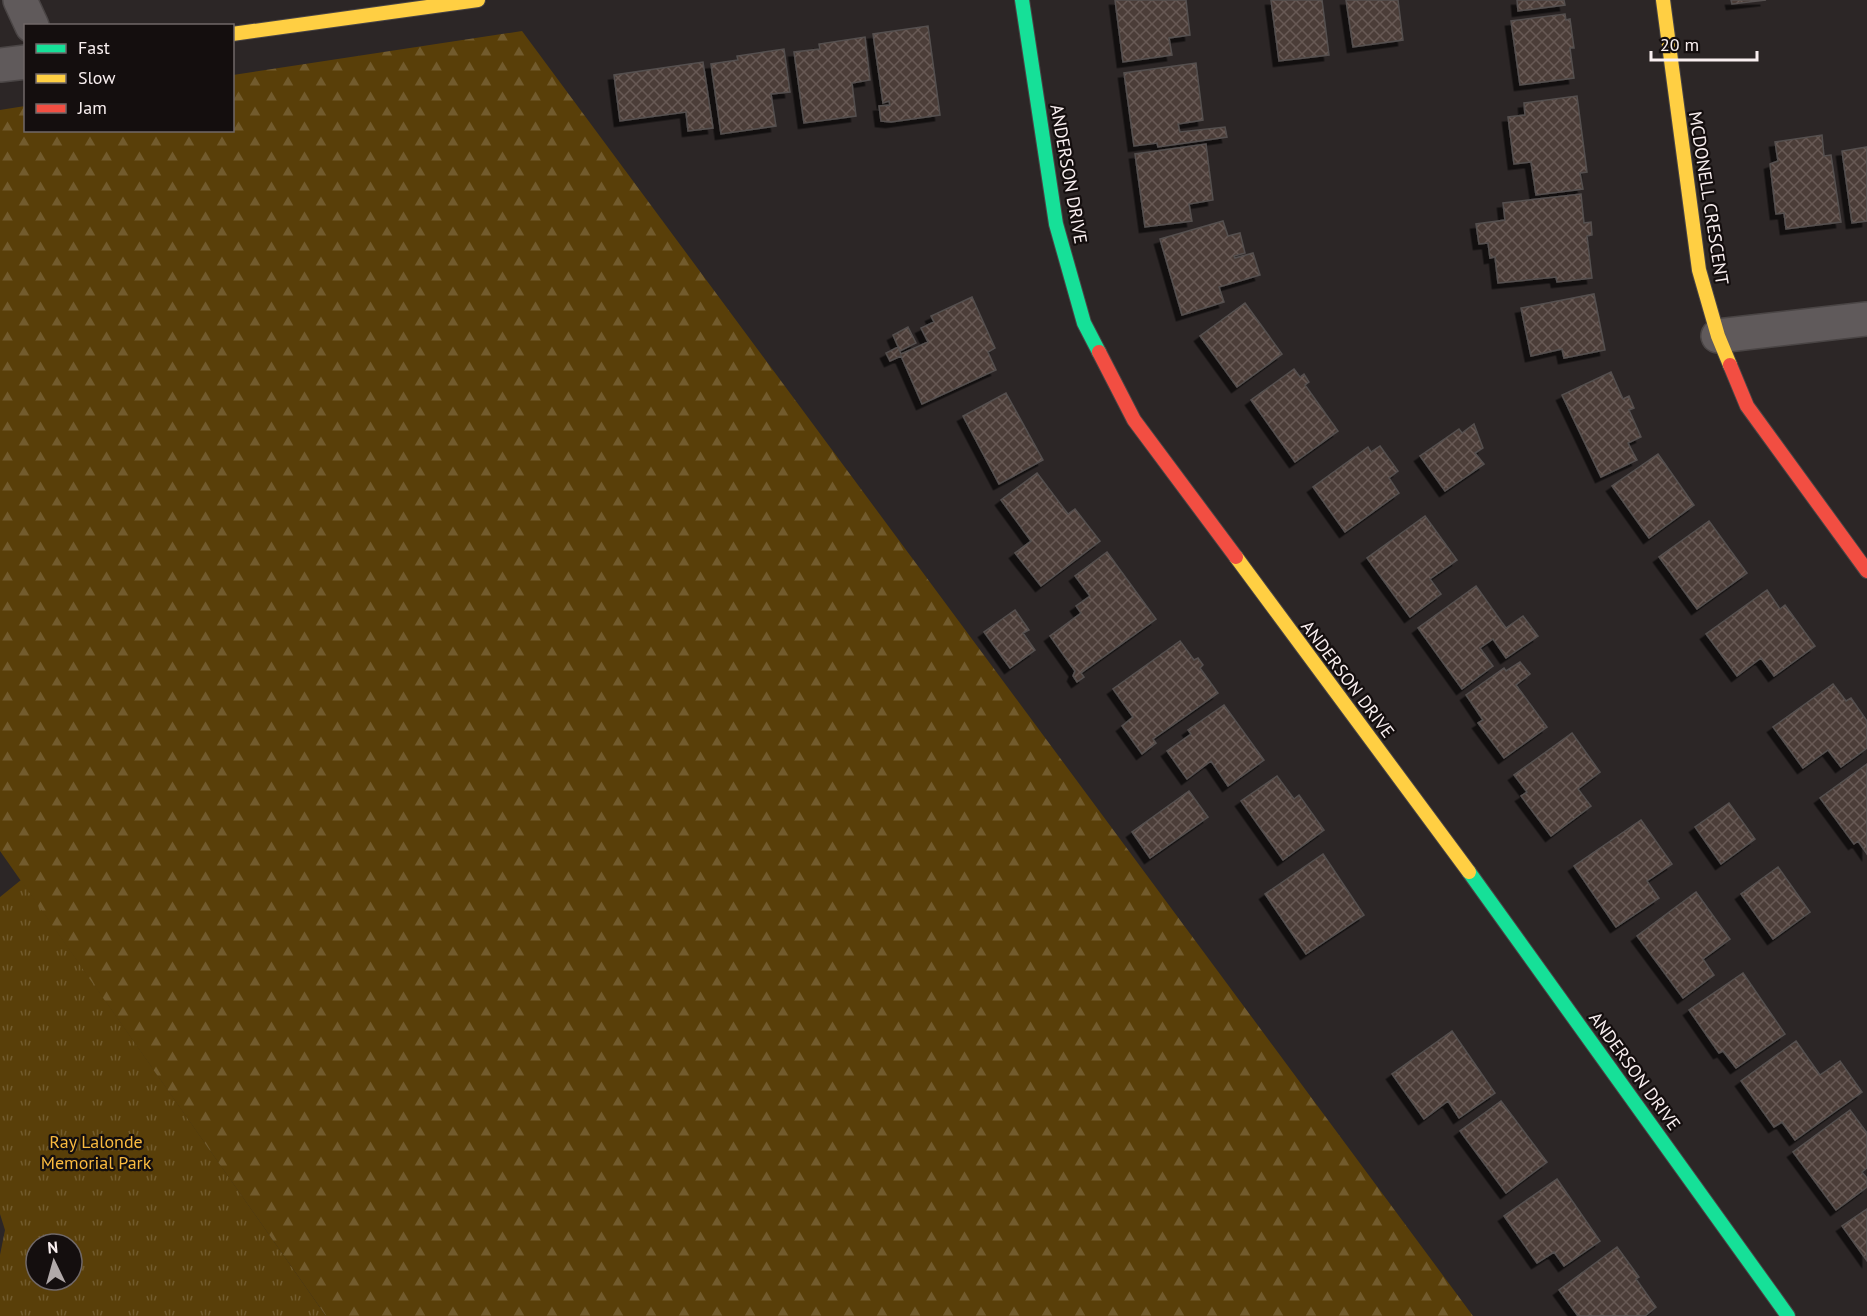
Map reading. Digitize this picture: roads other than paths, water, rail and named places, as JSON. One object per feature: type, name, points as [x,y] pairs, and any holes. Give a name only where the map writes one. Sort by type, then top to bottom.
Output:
[{"type":"street","points":[[20,0],[31,24]]},
{"type":"street","points":[[234,34],[478,0]]},
{"type":"street","name":"ANDERSON DRIVE","points":[[1022,0],[1056,224],[1084,323],[1134,420],[1496,908],[1788,1316]]},
{"type":"street","name":"MCDONELL CRESCENT","points":[[1663,0],[1699,270],[1718,336],[1748,406],[1867,571]]},
{"type":"street","points":[[0,65],[24,62]]},
{"type":"street","points":[[1718,336],[1867,319]]},
{"type":"park label","name":"Ray Lalonde Memorial Park","points":[[96,1151]]}]
